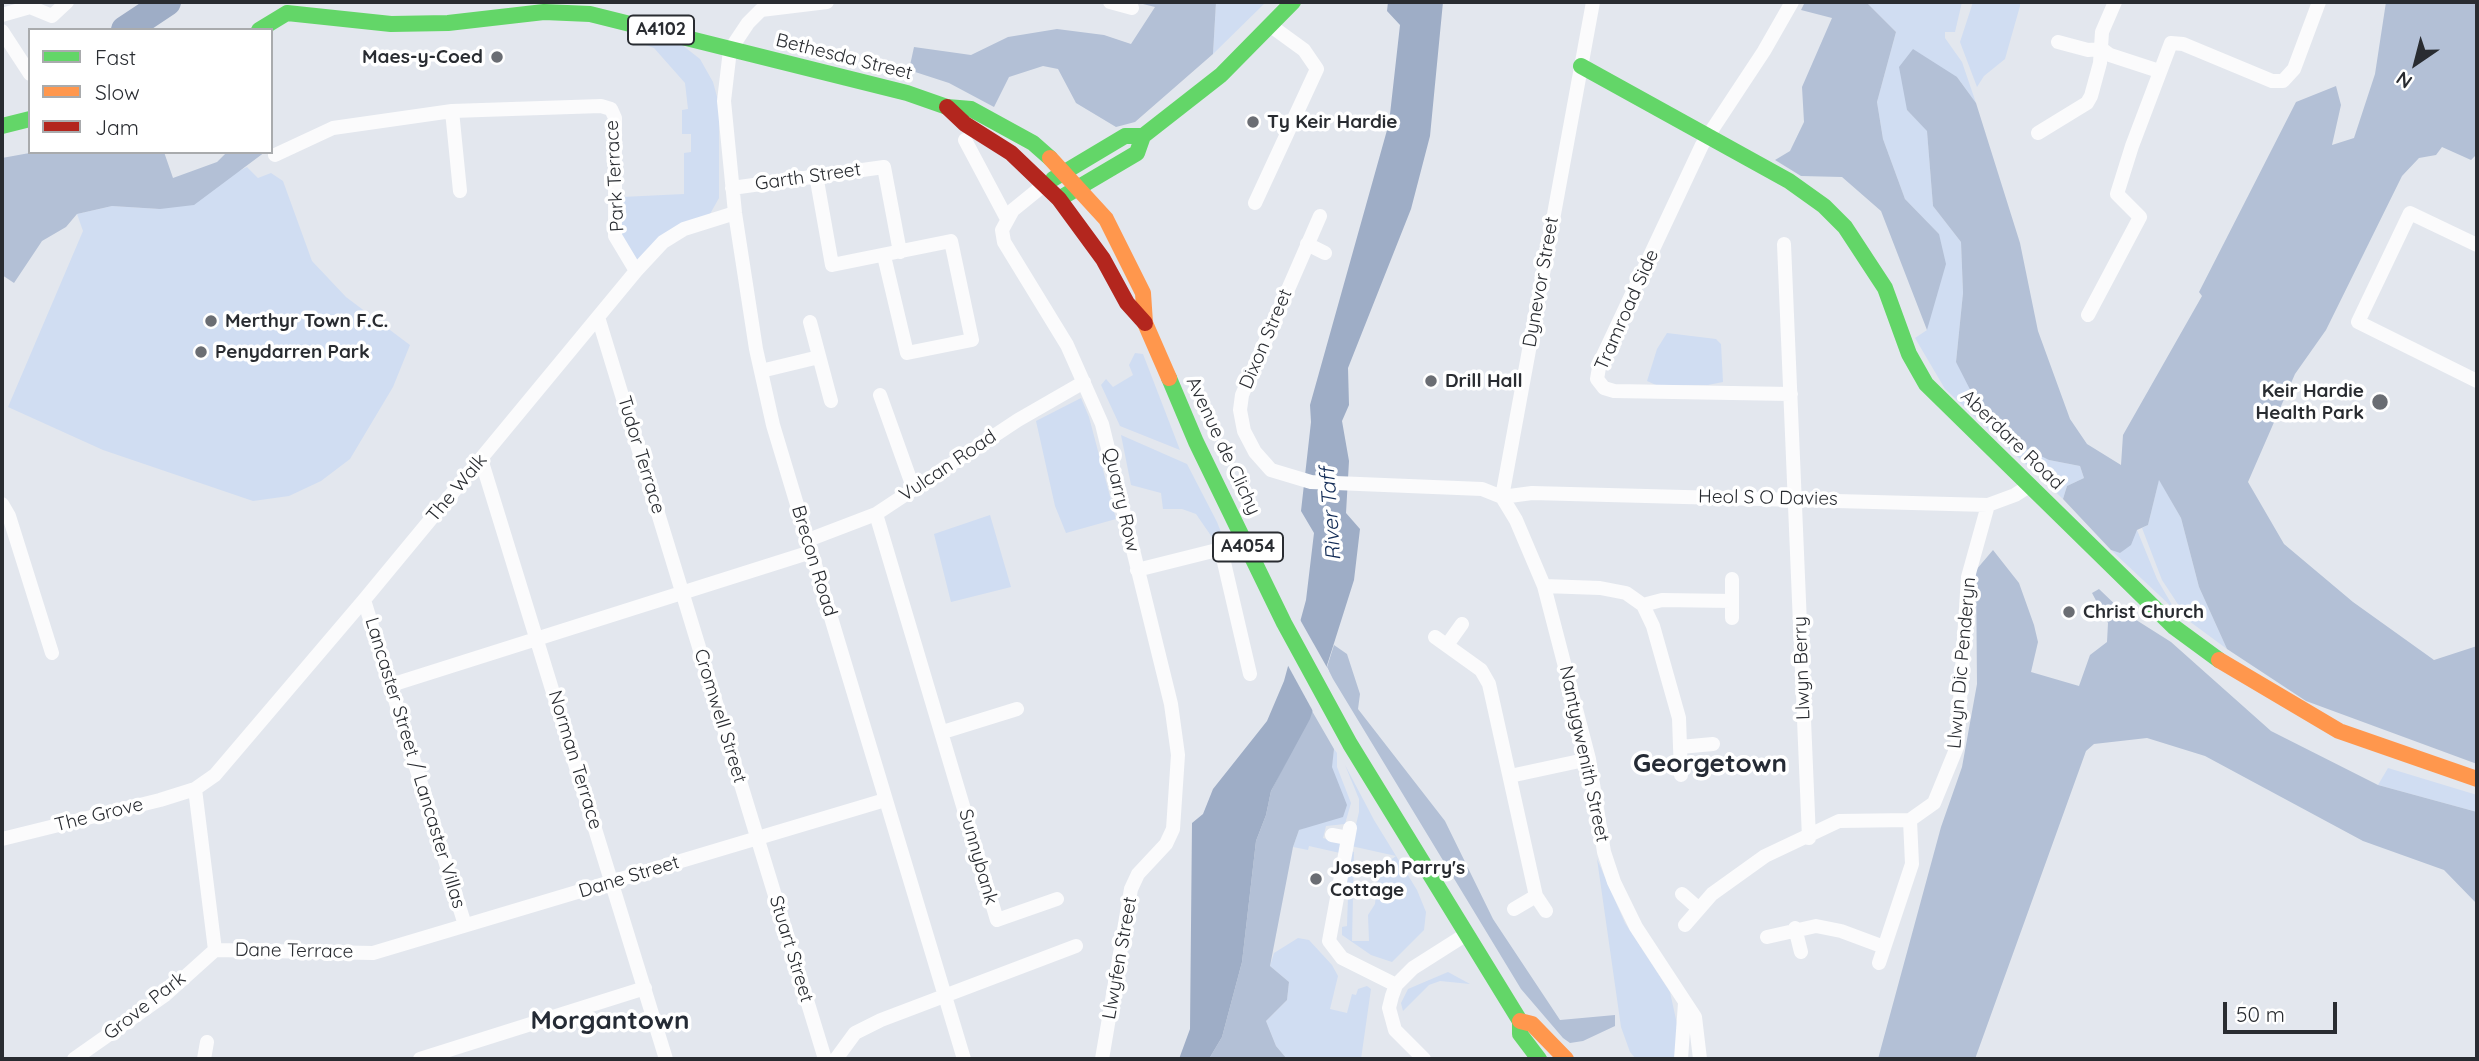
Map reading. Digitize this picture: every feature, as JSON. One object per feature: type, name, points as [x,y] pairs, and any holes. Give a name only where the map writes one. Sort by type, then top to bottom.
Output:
[{"type":"main road","points":[[1059,199],[1136,153],[1143,136],[1184,106],[1271,26],[1293,2]]},
{"type":"main road","name":"A4102","points":[[262,28],[289,7],[332,20],[391,24],[448,23],[544,12],[590,14],[635,23],[730,50]]},
{"type":"main road","name":"Bethesda Street","points":[[730,50],[907,93],[947,107],[971,109],[994,119],[1033,144],[1065,171]]},
{"type":"main road","name":"Aberdare Road","points":[[1581,66],[1789,181],[1845,227],[1885,288],[1909,354],[1926,384],[2134,591],[2214,657],[2339,731],[2477,779]]},
{"type":"main road","name":"Bethesda Street","points":[[947,107],[965,124],[1011,153],[1045,184]]},
{"type":"main road","points":[[2,126],[28,120]]},
{"type":"main road","points":[[1045,184],[1125,136],[1143,136]]},
{"type":"main road","name":"A4054","points":[[1065,171],[1081,188]]},
{"type":"main road","name":"A4054","points":[[1045,184],[1059,199]]},
{"type":"main road","name":"Avenue de Clichy","points":[[1081,188],[1106,219],[1143,293],[1145,323]]},
{"type":"main road","name":"Avenue de Clichy","points":[[1059,199],[1103,259],[1127,303],[1145,323],[1196,442],[1284,623],[1465,935]]},
{"type":"main road","name":"A4054","points":[[1465,935],[1520,1021],[1520,1034],[1539,1059]]},
{"type":"main road","name":"A4054","points":[[1520,1021],[1532,1024],[1566,1059]]},
{"type":"street","points":[[2,15],[30,7],[52,16],[67,2]]},
{"type":"street","points":[[730,50],[748,23],[761,10],[827,2]]},
{"type":"street","points":[[1110,2],[1132,8]]},
{"type":"street","name":"Dynevor Street","points":[[1502,497],[1593,2]]},
{"type":"street","points":[[1707,137],[1792,2]]},
{"type":"street","points":[[2038,133],[2087,103],[2102,49],[2102,32],[2115,2]]},
{"type":"street","points":[[2088,314],[2140,217],[2118,194],[2171,43],[2178,43],[2272,81],[2283,81],[2294,69],[2319,2]]},
{"type":"street","points":[[1255,203],[1316,76],[1313,62],[1304,50],[1271,26]]},
{"type":"street","points":[[2,31],[28,71]]},
{"type":"street","points":[[2058,41],[2088,50],[2102,49],[2110,55],[2159,71]]},
{"type":"street","name":"Brecon Road","points":[[730,50],[724,101],[732,188],[761,371],[773,425],[964,1059]]},
{"type":"street","name":"Park Terrace","points":[[275,155],[333,128],[452,111],[601,106],[611,109],[615,118],[615,236],[636,271]]},
{"type":"street","points":[[452,111],[460,191]]},
{"type":"street","name":"Tramroad Side","points":[[1707,137],[1600,362],[1597,379],[1604,388],[1614,391],[1791,394]]},
{"type":"street","points":[[965,140],[1007,219],[1045,184]]},
{"type":"street","name":"Garth Street","points":[[732,188],[884,167],[900,252]]},
{"type":"street","points":[[816,176],[832,265],[951,242],[972,340],[906,353],[884,256]]},
{"type":"street","points":[[1025,200],[1059,199]]},
{"type":"street","name":"The Walk","points":[[195,789],[215,775],[365,600],[636,271],[663,242],[684,229],[735,213]]},
{"type":"street","points":[[2477,245],[2410,213],[2358,322],[2477,381]]},
{"type":"street","name":"Dixon Street","points":[[1321,215],[1242,395],[1240,411],[1244,430],[1255,452],[1271,470],[1300,479],[1356,485],[1482,489],[1502,497]]},
{"type":"street","name":"Quarry Row","points":[[1007,219],[1002,230],[1009,254],[1048,311],[1084,382],[1110,448],[1171,704],[1178,777],[1173,829]]},
{"type":"street","points":[[1307,244],[1325,253]]},
{"type":"street","name":"Llwyn Berry","points":[[1784,244],[1809,838]]},
{"type":"street","name":"Tudor Terrace","points":[[598,317],[684,593]]},
{"type":"street","points":[[810,322],[831,401]]},
{"type":"street","points":[[761,371],[819,357]]},
{"type":"street","name":"Vulcan Road","points":[[391,685],[684,593],[809,546],[876,514],[1018,420],[1084,382]]},
{"type":"street","points":[[880,395],[914,490]]},
{"type":"street","name":"Norman Terrace","points":[[481,459],[667,1059]]},
{"type":"street","name":"Heol S O Davies","points":[[1502,497],[1532,493],[1988,505],[2015,495],[2029,486]]},
{"type":"street","name":"Nantygwenith Street","points":[[1502,497],[1516,520],[1545,586],[1589,759],[1604,852],[1614,882],[1636,927],[1695,1017],[1700,1059]]},
{"type":"street","points":[[2,504],[9,516],[52,653]]},
{"type":"street","name":"Llwyn Dic Penderyn","points":[[1910,820],[1934,803],[1957,747],[1968,578],[1988,505]]},
{"type":"street","name":"Sunnybank","points":[[876,514],[997,920],[1057,899]]},
{"type":"street","points":[[1137,570],[1213,551],[1223,558],[1250,674]]},
{"type":"street","points":[[1732,579],[1732,618]]},
{"type":"street","points":[[1545,586],[1600,588],[1626,593],[1643,605],[1653,626],[1679,718],[1681,775]]},
{"type":"street","name":"Cromwell Street","points":[[684,593],[757,838]]},
{"type":"street","name":"Lancaster Street / Lancaster Villas","points":[[365,600],[466,926]]},
{"type":"street","points":[[1643,605],[1661,600],[1732,601]]},
{"type":"street","points":[[1462,624],[1441,641],[1481,670],[1489,684],[1536,897],[1546,911]]},
{"type":"street","points":[[943,732],[1017,709]]},
{"type":"street","points":[[1680,747],[1713,744]]},
{"type":"street","points":[[1510,775],[1589,759]]},
{"type":"street","points":[[195,789],[215,950]]},
{"type":"street","name":"The Grove","points":[[2,839],[195,789]]},
{"type":"street","name":"Dane Street","points":[[373,953],[885,800]]},
{"type":"street","points":[[1685,925],[1712,894],[1765,856],[1809,838],[1839,821],[1910,820],[1912,864],[1879,963]]},
{"type":"street","name":"Llwyfen Street","points":[[1102,1059],[1131,889],[1138,874],[1166,844],[1173,829]]},
{"type":"street","points":[[1332,835],[1349,833],[1329,941],[1342,958],[1396,985]]},
{"type":"street","name":"Stuart Street","points":[[757,838],[825,1059]]},
{"type":"street","points":[[1682,894],[1698,908]]},
{"type":"street","points":[[1514,909],[1536,897]]},
{"type":"street","points":[[1767,937],[1795,928],[1816,926],[1841,930],[1884,947]]},
{"type":"street","points":[[1795,928],[1801,952]]},
{"type":"street","points":[[1424,1059],[1399,1038],[1390,1018],[1389,1008],[1396,985],[1413,968],[1465,935]]},
{"type":"street","points":[[840,1057],[855,1033],[881,1020],[930,1004],[943,995],[1076,946]]},
{"type":"street","name":"Dane Terrace","points":[[215,950],[373,953]]},
{"type":"street","name":"Grove Park","points":[[74,1059],[165,995],[215,950]]},
{"type":"street","points":[[420,1059],[645,988]]},
{"type":"street","points":[[1681,1059],[1685,1001]]},
{"type":"street","points":[[204,1059],[207,1042]]},
{"type":"shaded area","points":[[1135,2],[1216,2],[1213,54],[1135,122],[1116,127],[1076,103],[1058,69],[1043,66],[1009,77],[994,107],[949,83],[909,70],[914,47],[971,55],[1008,37],[1057,29],[1104,35],[1131,44],[1155,7]]},
{"type":"shaded area","points":[[1216,2],[1266,2],[1213,54]]},
{"type":"shaded area","points":[[1805,2],[1866,2],[1896,32],[1877,102],[1883,139],[1905,199],[1939,234],[1946,264],[1927,330],[1881,211],[1842,177],[1801,176],[1775,160],[1790,151],[1804,122],[1802,87],[1832,18],[1801,10]]},
{"type":"shaded area","points":[[1866,2],[1962,2],[1955,32],[1945,32],[1945,38],[1962,62],[1976,103],[1957,77],[1907,110],[1927,130],[1933,206],[1961,242],[1963,293],[1956,362],[2049,460],[2080,466],[2084,478],[2067,486],[2063,499],[1945,389],[1915,338],[1927,330],[1939,234],[1905,199],[1883,139],[1877,102],[1896,32]]},
{"type":"shaded area","points":[[1973,2],[2020,2],[2005,59],[1984,76],[1977,87],[1960,42]]},
{"type":"shaded area","points":[[2386,2],[2477,2],[2477,154],[2471,160],[2442,147],[2436,155],[2419,158],[2402,176],[2326,330],[2295,374],[2248,482],[2284,544],[2353,602],[2434,660],[2477,646],[2477,764],[2306,701],[2227,649],[2199,587],[2181,518],[2159,480],[2148,525],[2137,530],[2131,545],[2120,553],[2111,550],[2063,499],[2067,486],[2084,478],[2080,466],[2049,460],[2010,441],[1982,413],[1956,362],[1963,293],[1961,242],[1933,206],[1927,131],[1907,110],[1899,67],[1913,49],[1957,77],[1976,103],[2020,243],[2038,331],[2070,419],[2087,444],[2121,465],[2123,435],[2202,296],[2199,292],[2296,102],[2336,86],[2341,105],[2332,145],[2354,138],[2375,74]]},
{"type":"shaded area","points":[[642,36],[677,41],[700,59],[713,82],[719,104],[719,198],[710,214],[638,263],[619,236],[622,197],[684,194],[684,153],[691,152],[691,134],[682,134],[682,110],[688,109],[685,83],[654,48],[640,43]]},
{"type":"shaded area","points":[[28,153],[165,154],[173,178],[217,162],[225,154],[262,154],[194,205],[160,209],[112,206],[77,214],[66,227],[42,241],[14,283],[2,275],[2,158]]},
{"type":"shaded area","name":"Merthyr Town F.C.","points":[[247,167],[258,178],[271,173],[283,181],[312,261],[346,297],[410,345],[393,387],[350,459],[321,481],[289,496],[253,501],[103,450],[8,407],[83,231],[77,214],[112,206],[160,209]]},
{"type":"shaded area","points":[[1667,333],[1716,339],[1721,344],[1723,382],[1708,385],[1656,385],[1647,381],[1657,349]]},
{"type":"shaded area","points":[[1135,353],[1143,354],[1180,450],[1120,426],[1101,385],[1106,379],[1113,387],[1133,375],[1129,365]]},
{"type":"shaded area","points":[[1081,398],[1089,417],[1116,519],[1066,533],[1055,506],[1036,421]]},
{"type":"shaded area","points":[[1121,435],[1187,464],[1217,522],[1228,550],[1216,543],[1196,514],[1182,509],[1163,509],[1161,493],[1131,485]]},
{"type":"shaded area","points":[[2159,479],[2181,518],[2199,587],[2227,649],[2189,621],[2162,580],[2142,528],[2148,525]]},
{"type":"shaded area","points":[[990,515],[1011,587],[951,602],[934,534]]},
{"type":"shaded area","points":[[2137,530],[2157,579],[2175,610],[2111,550],[2120,553]]},
{"type":"shaded area","points":[[1993,550],[2019,583],[2034,625],[2038,642],[2031,672],[2079,686],[2090,655],[2107,642],[2108,623],[2092,593],[2099,589],[2122,611],[2171,642],[2271,731],[2378,785],[2477,812],[2477,904],[2444,870],[2363,841],[2205,756],[2147,738],[2094,744],[2086,751],[1975,1059],[1878,1059],[1941,827],[1962,767],[1977,684],[1976,570]]},
{"type":"shaded area","points":[[1334,645],[1347,654],[1360,694],[1358,709],[1445,821],[1493,919],[1560,1020],[1615,1015],[1615,1026],[1583,1041],[1570,1043],[1521,989],[1333,679],[1327,667]]},
{"type":"shaded area","points":[[1312,711],[1334,749],[1332,767],[1347,805],[1343,817],[1299,830],[1293,847],[1270,966],[1289,982],[1287,1000],[1266,1021],[1276,1046],[1287,1059],[1209,1059],[1222,1037],[1242,962],[1256,841],[1266,815],[1271,791]]},
{"type":"shaded area","points":[[1334,749],[1337,753],[1337,767],[1351,803],[1345,824],[1326,826],[1323,838],[1343,844],[1340,853],[1309,846],[1308,850],[1293,847],[1299,830],[1324,820]]},
{"type":"shaded area","points":[[1345,765],[1374,820],[1417,890],[1426,912],[1424,930],[1392,962],[1371,955],[1342,935],[1342,927],[1347,926],[1348,896],[1342,895],[1351,851],[1354,852],[1352,941],[1369,941],[1368,915],[1375,904],[1379,868],[1396,856],[1351,846],[1359,812],[1359,799]]},
{"type":"shaded area","points":[[2388,768],[2477,795],[2477,812],[2378,785]]},
{"type":"shaded area","points":[[1597,859],[1625,923],[1670,992],[1677,1024],[1675,1059],[1636,1059],[1630,1052],[1621,1027]]},
{"type":"shaded area","points":[[1298,938],[1309,940],[1332,965],[1338,976],[1330,1009],[1347,1013],[1352,994],[1356,995],[1358,989],[1367,986],[1371,989],[1361,1059],[1287,1059],[1276,1046],[1266,1021],[1287,1000],[1289,982],[1270,966],[1274,953]]},
{"type":"shaded area","points":[[1448,972],[1470,984],[1440,981],[1429,985],[1403,1011],[1401,1003],[1408,989]]},
{"type":"water","name":"River Taff","points":[[1388,2],[1443,2],[1430,136],[1411,209],[1348,368],[1349,405],[1342,421],[1349,461],[1346,513],[1360,529],[1354,580],[1310,719],[1271,791],[1266,815],[1256,841],[1242,962],[1222,1037],[1209,1059],[1179,1059],[1190,1029],[1192,823],[1203,814],[1213,789],[1267,721],[1284,681],[1306,600],[1314,533],[1301,511],[1311,422],[1310,405],[1389,123],[1400,25],[1387,11]]},
{"type":"pier","points":[[1298,616],[1329,671],[1315,715],[1286,662]]},
{"type":"waterway","points":[[128,28],[167,2]]},
{"type":"traffic: fast","points":[[1059,199],[1137,153],[1143,136],[1221,75],[1293,2]]},
{"type":"traffic: fast","points":[[262,28],[287,13],[391,24],[448,23],[544,12],[590,14],[907,93],[947,107],[971,109],[1033,143],[1050,158]]},
{"type":"traffic: fast","points":[[1581,66],[1789,181],[1824,206],[1845,227],[1885,288],[1909,354],[1926,384],[2174,627],[2219,660]]},
{"type":"traffic: fast","points":[[2,126],[28,120]]},
{"type":"traffic: fast","points":[[1053,179],[1125,136],[1143,136]]},
{"type":"traffic: fast","points":[[1169,378],[1196,442],[1284,623],[1350,744],[1520,1021],[1520,1034],[1539,1059]]},
{"type":"traffic: slow","points":[[1050,158],[1106,219],[1143,293],[1145,323],[1169,378]]},
{"type":"traffic: slow","points":[[2219,660],[2339,731],[2477,779]]},
{"type":"traffic: slow","points":[[1520,1021],[1532,1024],[1566,1059]]},
{"type":"traffic: jam","points":[[947,107],[965,124],[1011,153],[1059,199],[1103,259],[1127,303],[1145,323]]},
{"type":"place","name":"Maes-y-Coed","points":[[497,57]]},
{"type":"place","name":"Ty Keir Hardie","points":[[1253,122]]},
{"type":"place","name":"Merthyr Town F.C.","points":[[211,321]]},
{"type":"place","name":"Penydarren Park","points":[[201,352]]},
{"type":"place","name":"Drill Hall","points":[[1431,381]]},
{"type":"place","name":"Keir Hardie Health Park","points":[[2380,402]]},
{"type":"place","name":"Christ Church","points":[[2069,612]]},
{"type":"place","name":"Joseph Parry's Cottage","points":[[1316,879]]},
{"type":"district","name":"Georgetown","points":[[1710,764]]},
{"type":"district","name":"Morgantown","points":[[610,1021]]}]
